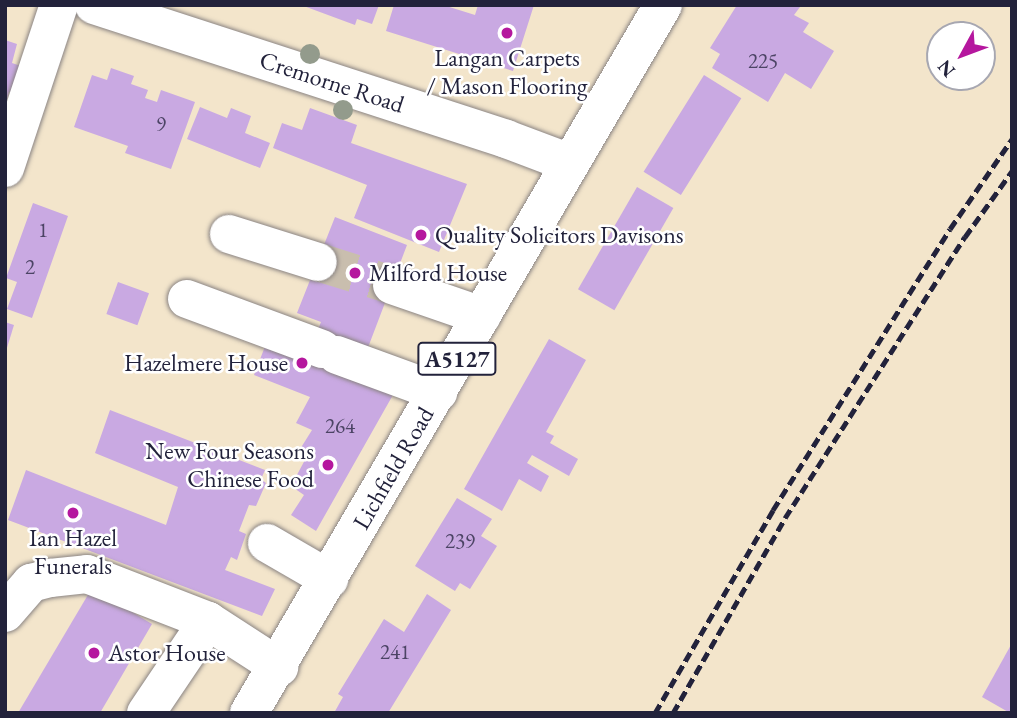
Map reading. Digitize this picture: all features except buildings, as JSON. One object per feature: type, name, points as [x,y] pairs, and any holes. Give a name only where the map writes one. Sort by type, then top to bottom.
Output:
[{"type":"main road","points":[[5,168],[59,5]]},
{"type":"main road","name":"Cremorne Road","points":[[94,5],[506,139],[570,163]]},
{"type":"main road","name":"Lichfield Road","points":[[249,713],[279,667],[663,5]]},
{"type":"main road","points":[[229,234],[317,262]]},
{"type":"main road","points":[[392,285],[482,316]]},
{"type":"main road","points":[[187,299],[438,392]]},
{"type":"main road","points":[[267,543],[329,579]]},
{"type":"main road","points":[[5,612],[31,583],[87,574],[208,621],[279,667]]},
{"type":"main road","points":[[146,713],[208,621]]},
{"type":"tunnel","points":[[318,262],[392,285]]},
{"type":"railway","points":[[655,713],[773,510],[950,229],[1012,139]]},
{"type":"railway","points":[[673,713],[785,518],[965,237],[1012,171]]},
{"type":"place","name":"Langan Carpets / Mason Flooring","points":[[507,33]]},
{"type":"place","name":"Quality Solicitors Davisons","points":[[421,235]]},
{"type":"place","name":"Milford House","points":[[355,273]]},
{"type":"place","name":"Hazelmere House","points":[[302,363]]},
{"type":"place","name":"New Four Seasons Chinese Food","points":[[328,465]]},
{"type":"place","name":"Ian Hazel Funerals","points":[[73,513]]},
{"type":"place","name":"Astor House","points":[[94,653]]}]
